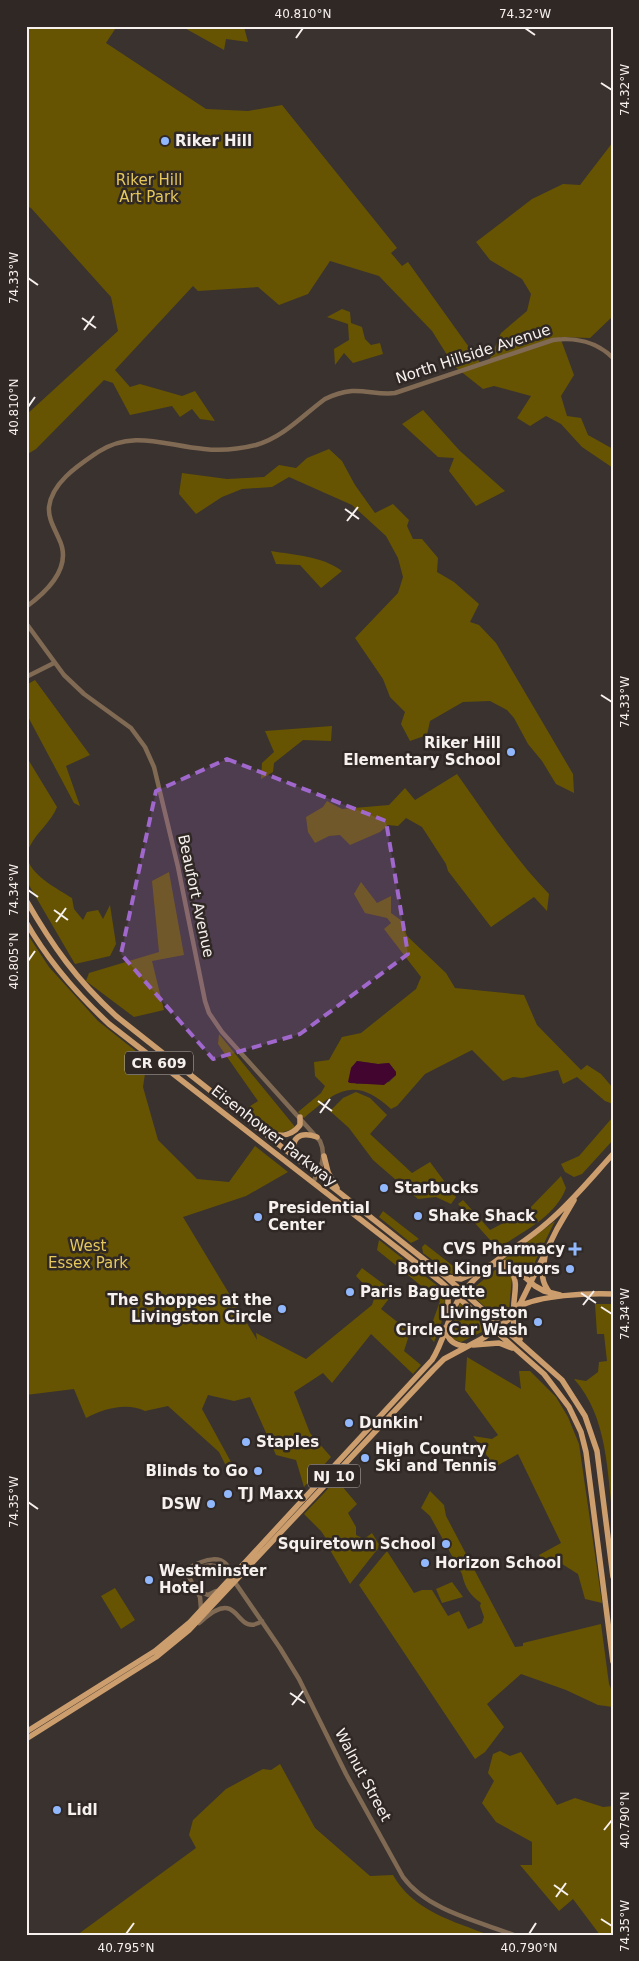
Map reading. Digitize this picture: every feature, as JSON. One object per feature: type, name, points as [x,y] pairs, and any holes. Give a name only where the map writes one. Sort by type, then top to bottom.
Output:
[{"type":"main road","name":"Eisenhower Parkway","points":[[26,900],[57,953],[94,996],[116,1016],[339,1192],[443,1279],[459,1298],[544,1374],[561,1396],[581,1432],[586,1452],[613,1662]]},
{"type":"main road","name":"Eisenhower Parkway","points":[[26,922],[61,975],[92,1008],[178,1079],[443,1279],[464,1292],[562,1380],[585,1416],[597,1451],[613,1577]]},
{"type":"main road","points":[[261,1130],[274,1135],[288,1136],[300,1125],[300,1118]]},
{"type":"main road","points":[[298,1159],[294,1144],[297,1137],[308,1133],[317,1137]]},
{"type":"main road","name":"NJ 10","points":[[26,1738],[156,1656],[189,1630],[425,1368],[436,1354],[448,1318],[464,1292],[487,1268],[547,1224],[613,1154]]},
{"type":"main road","points":[[324,1156],[328,1172],[339,1192]]},
{"type":"main road","name":"NJ 10","points":[[26,1732],[155,1651],[232,1581],[444,1359],[501,1326],[514,1311],[531,1282],[556,1229],[580,1190]]},
{"type":"main road","points":[[546,1251],[542,1278],[550,1293]]},
{"type":"main road","points":[[448,1318],[448,1296],[443,1279],[461,1279],[505,1263],[512,1266],[531,1282],[550,1293],[562,1296]]},
{"type":"main road","points":[[501,1264],[511,1271],[514,1278],[512,1304],[515,1330],[524,1345]]},
{"type":"main road","points":[[514,1311],[532,1301],[562,1296],[613,1294]]},
{"type":"main road","points":[[446,1328],[450,1340],[458,1346],[499,1343],[519,1352]]},
{"type":"street","name":"North Hillside Avenue","points":[[26,607],[41,596],[52,583],[63,564],[64,551],[49,514],[49,506],[54,492],[79,466],[116,442],[133,440],[222,450],[254,445],[277,437],[325,399],[334,395],[352,391],[382,395],[395,393],[553,340],[573,339],[587,342],[613,358]]},
{"type":"street","name":"Beaufort Avenue","points":[[26,623],[64,675],[84,694],[131,728],[145,747],[156,776],[178,867],[209,1013],[222,1032],[317,1137],[322,1146],[324,1156]]},
{"type":"street","points":[[26,677],[54,663]]},
{"type":"street","points":[[313,1182],[324,1156]]},
{"type":"street","name":"Walnut Street","points":[[232,1581],[226,1564],[214,1559],[202,1560],[185,1570],[188,1575],[203,1566],[212,1564],[222,1569],[262,1621],[299,1680],[346,1774],[409,1884],[423,1898],[439,1906],[514,1935]]},
{"type":"street","points":[[188,1575],[197,1590],[202,1604],[200,1612]]},
{"type":"street","points":[[197,1590],[203,1594],[211,1594],[232,1581]]},
{"type":"street","points":[[189,1630],[220,1608],[232,1610],[250,1626],[254,1626],[262,1621]]},
{"type":"highlighted area","points":[[227,759],[386,821],[408,954],[300,1034],[213,1059],[121,954],[156,791]]},
{"type":"green space","name":"Riker Hill Art Park","points":[[26,26],[117,26],[106,43],[206,109],[248,111],[282,105],[397,248],[391,253],[402,266],[408,262],[481,364],[489,361],[501,333],[527,311],[531,294],[522,279],[490,260],[476,242],[532,199],[563,184],[580,185],[613,142],[613,316],[590,338],[560,337],[574,375],[561,396],[567,416],[581,418],[588,435],[613,449],[613,468],[582,447],[561,424],[546,416],[530,426],[517,418],[531,396],[494,386],[483,389],[454,366],[432,331],[379,276],[330,261],[308,294],[279,305],[258,287],[198,291],[193,286],[115,370],[130,387],[140,384],[182,396],[195,391],[215,421],[200,419],[192,409],[180,417],[172,406],[130,415],[113,383],[104,380],[36,449],[26,455],[26,415],[118,331],[111,297],[31,208],[26,206]]},
{"type":"green space","points":[[181,26],[242,26],[244,27],[248,42],[226,39],[224,50]]},
{"type":"green space","points":[[342,309],[350,312],[351,323],[362,327],[365,339],[371,345],[380,343],[383,354],[353,363],[344,353],[335,365],[334,349],[349,340],[348,324],[327,317]]},
{"type":"green space","points":[[423,410],[460,451],[505,491],[476,506],[449,471],[454,458],[438,457],[402,424]]},
{"type":"green space","points":[[329,449],[342,461],[355,485],[375,513],[393,504],[409,520],[407,526],[413,539],[422,539],[438,558],[437,572],[454,582],[479,604],[470,622],[479,625],[496,643],[573,774],[574,793],[556,784],[542,761],[528,744],[514,718],[507,710],[490,701],[463,702],[430,721],[427,735],[410,741],[401,724],[405,712],[390,697],[383,679],[355,638],[398,593],[403,577],[398,558],[386,536],[352,505],[289,477],[272,487],[242,489],[222,497],[196,514],[179,494],[182,473],[227,479],[264,477],[279,465],[296,468],[307,458]]},
{"type":"green space","points":[[271,551],[317,559],[342,571],[321,588],[300,565],[276,564]]},
{"type":"green space","points":[[35,680],[90,755],[66,766],[80,806],[74,803],[26,713],[26,685]]},
{"type":"green space","points":[[332,726],[331,741],[303,740],[274,763],[273,772],[261,779],[262,763],[274,752],[265,731]]},
{"type":"green space","points":[[26,756],[57,807],[30,846],[27,854],[29,862],[41,877],[72,898],[74,909],[83,920],[87,912],[98,910],[103,919],[110,905],[116,944],[110,956],[75,964],[26,880]]},
{"type":"green space","points":[[457,774],[512,851],[549,894],[547,911],[534,897],[491,927],[448,871],[446,864],[422,827],[406,818],[398,826],[388,825],[380,832],[350,845],[340,835],[329,836],[315,843],[308,832],[306,817],[323,807],[327,801],[342,809],[389,805],[405,788],[415,800]]},
{"type":"green space","points":[[169,872],[184,955],[152,961],[164,1010],[134,1017],[86,981],[89,973],[159,952],[152,881]]},
{"type":"green space","points":[[361,882],[377,903],[391,896],[391,913],[402,921],[407,936],[446,973],[455,988],[524,995],[537,1025],[581,1070],[587,1065],[601,1074],[613,1088],[613,1104],[605,1101],[577,1077],[563,1084],[558,1070],[522,1078],[513,1077],[503,1081],[472,1050],[425,1074],[397,1106],[391,1109],[367,1093],[356,1090],[346,1091],[326,1100],[304,1118],[298,1112],[321,1093],[325,1086],[315,1076],[314,1062],[329,1060],[342,1037],[361,1033],[416,989],[421,977],[384,929],[391,923],[387,918],[365,913],[354,894]],"holes":[[[357,1061],[378,1064],[389,1063],[396,1072],[396,1075],[389,1082],[356,1084],[351,1068]]]},
{"type":"green space","name":"West Essex Park","points":[[26,932],[49,967],[98,1021],[147,1060],[143,1087],[158,1140],[197,1179],[229,1182],[255,1146],[288,1172],[246,1196],[183,1217],[257,1340],[256,1333],[306,1359],[372,1305],[375,1296],[356,1276],[362,1268],[394,1292],[381,1309],[410,1332],[404,1351],[421,1365],[413,1374],[371,1334],[332,1383],[323,1373],[294,1392],[310,1433],[331,1457],[304,1487],[296,1460],[276,1455],[250,1397],[234,1401],[208,1395],[202,1409],[237,1473],[231,1476],[219,1452],[168,1406],[145,1411],[130,1407],[115,1408],[86,1418],[74,1389],[26,1395]]},
{"type":"green space","points":[[219,1034],[296,1128],[280,1133],[243,1111],[258,1101],[218,1044]]},
{"type":"green space","points":[[356,1092],[370,1098],[387,1115],[370,1134],[412,1173],[430,1162],[456,1197],[451,1204],[436,1197],[418,1199],[373,1160],[349,1128],[330,1111],[343,1098]]},
{"type":"green space","points":[[613,1104],[613,1140],[582,1174],[574,1177],[565,1172],[561,1164],[579,1156],[612,1118]]},
{"type":"green space","points":[[561,1176],[566,1188],[554,1208],[537,1223],[498,1249],[458,1204],[463,1200],[490,1230],[528,1210]]},
{"type":"green space","points":[[383,1211],[419,1239],[411,1243],[379,1217]]},
{"type":"green space","points":[[555,1221],[528,1276],[515,1263],[503,1260]]},
{"type":"green space","points":[[379,1240],[444,1291],[443,1317],[434,1342],[428,1335],[440,1301],[377,1250]]},
{"type":"green space","points":[[425,1244],[466,1276],[453,1275],[423,1253],[422,1247]]},
{"type":"green space","points":[[495,1270],[504,1270],[512,1277],[509,1310],[499,1320],[469,1292]]},
{"type":"green space","points":[[460,1303],[488,1329],[461,1342],[453,1339],[450,1331]]},
{"type":"green space","points":[[595,1304],[613,1304],[613,1520],[607,1464],[600,1428],[594,1410],[574,1379],[586,1381],[598,1372],[599,1362],[607,1361],[604,1334],[597,1334]]},
{"type":"green space","points":[[467,1357],[521,1389],[519,1371],[530,1371],[556,1397],[568,1417],[579,1444],[602,1603],[585,1599],[578,1574],[562,1564],[546,1568],[539,1555],[561,1543],[518,1454],[495,1467],[473,1436],[492,1439],[498,1435],[465,1390]]},
{"type":"green space","points":[[336,1479],[357,1504],[348,1513],[356,1527],[356,1535],[364,1539],[372,1533],[380,1546],[350,1584],[330,1550],[332,1547],[321,1531],[304,1514]]},
{"type":"green space","points":[[430,1491],[444,1505],[446,1516],[515,1647],[523,1646],[523,1643],[601,1624],[609,1684],[613,1693],[613,1707],[598,1705],[566,1690],[521,1674],[487,1704],[504,1727],[485,1752],[475,1759],[359,1585],[387,1551],[414,1593],[422,1590],[432,1590],[448,1616],[459,1611],[468,1629],[482,1623],[484,1617],[480,1606],[481,1603],[468,1591],[462,1574],[430,1516],[421,1508]]},
{"type":"green space","points":[[452,1582],[463,1597],[442,1603],[436,1589]]},
{"type":"green space","points":[[115,1588],[135,1620],[121,1629],[101,1596]]},
{"type":"green space","points":[[500,1751],[510,1756],[521,1752],[557,1805],[575,1798],[603,1807],[613,1806],[613,1935],[600,1935],[573,1899],[559,1911],[520,1865],[532,1865],[532,1842],[496,1822],[482,1803],[494,1781],[488,1773],[493,1754]]},
{"type":"green space","points":[[280,1764],[315,1828],[370,1876],[393,1875],[411,1898],[423,1906],[448,1919],[489,1935],[77,1935],[196,1848],[189,1835],[193,1820],[226,1789],[263,1769],[271,1770]]},
{"type":"shaded area","points":[[357,1061],[378,1064],[389,1063],[396,1072],[396,1075],[384,1085],[350,1083],[348,1082],[351,1068]]},
{"type":"place","name":"Riker Hill","points":[[165,141]]},
{"type":"place","name":"Riker Hill Elementary School","points":[[511,752]]},
{"type":"place","name":"Starbucks","points":[[384,1188]]},
{"type":"place","name":"Shake Shack","points":[[418,1216]]},
{"type":"place","name":"Presidential Center","points":[[258,1217]]},
{"type":"place","name":"CVS Pharmacy","points":[[575,1249]]},
{"type":"place","name":"Bottle King Liquors","points":[[570,1269]]},
{"type":"place","name":"Paris Baguette","points":[[350,1292]]},
{"type":"place","name":"The Shoppes at the Livingston Circle","points":[[282,1309]]},
{"type":"place","name":"Livingston Circle Car Wash","points":[[538,1322]]},
{"type":"place","name":"Dunkin'","points":[[349,1423]]},
{"type":"place","name":"Staples","points":[[246,1442]]},
{"type":"place","name":"High Country Ski and Tennis","points":[[365,1458]]},
{"type":"place","name":"Blinds to Go","points":[[258,1471]]},
{"type":"place","name":"TJ Maxx","points":[[228,1494]]},
{"type":"place","name":"DSW","points":[[211,1504]]},
{"type":"place","name":"Squiretown School","points":[[446,1544]]},
{"type":"place","name":"Horizon School","points":[[425,1563]]},
{"type":"place","name":"Westminster Hotel","points":[[149,1580]]},
{"type":"place","name":"Lidl","points":[[57,1810]]}]
